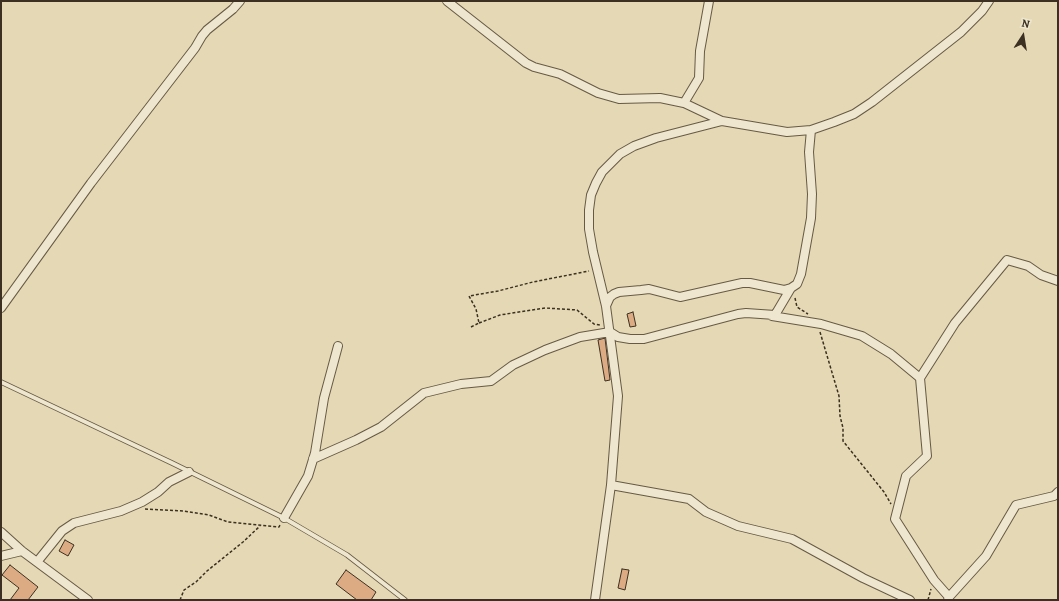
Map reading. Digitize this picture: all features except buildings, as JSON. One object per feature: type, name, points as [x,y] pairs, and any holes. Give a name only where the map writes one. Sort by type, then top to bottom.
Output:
[{"type":"street","points":[[1,308],[4,299],[195,48],[202,36],[240,1]]},
{"type":"street","points":[[447,1],[534,67],[560,74],[598,93],[619,99],[660,98],[684,103],[722,121],[787,132],[811,130],[854,114],[872,102],[961,32],[990,1]]},
{"type":"street","points":[[684,103],[699,78],[700,51],[709,1]]},
{"type":"street","points":[[595,600],[611,485],[618,396],[606,306],[589,229],[589,210],[592,195],[602,172],[610,162],[634,146],[656,138],[722,121]]},
{"type":"street","points":[[772,316],[777,313],[792,288],[797,284],[801,274],[811,218],[812,194],[809,152],[811,130]]},
{"type":"street","points":[[1058,281],[1041,275],[1028,266],[1007,260],[955,323],[920,378],[927,456],[906,476],[895,519],[934,580],[948,598],[986,556],[1016,505],[1054,496],[1058,492]]},
{"type":"street","points":[[606,306],[610,297],[619,292],[649,289],[680,297],[742,283],[750,283],[784,290],[792,288]]},
{"type":"street","points":[[609,329],[618,337],[644,339],[738,314],[746,313],[772,316],[815,323],[862,336],[891,354],[920,378]]},
{"type":"street","points":[[313,459],[381,427],[424,393],[461,384],[491,381],[513,365],[544,350],[580,337],[609,329]]},
{"type":"street","points":[[284,518],[308,476],[313,459],[324,398],[338,346]]},
{"type":"street","points":[[37,562],[62,531],[74,523],[121,511],[142,502],[158,492],[169,482],[189,472]]},
{"type":"street","points":[[611,485],[689,499],[706,512],[738,526],[792,539],[863,578],[910,600]]},
{"type":"street","points":[[1,532],[22,551],[88,600]]},
{"type":"street","points":[[1,556],[22,551]]},
{"type":"lane","points":[[1,382],[284,518],[346,555],[405,600]]},
{"type":"path","points":[[479,323],[476,308],[469,296],[597,270]]},
{"type":"path","points":[[792,288],[797,307],[806,311],[822,335],[839,396],[843,441],[884,492],[897,514]]},
{"type":"path","points":[[471,327],[510,313],[545,308],[577,310],[594,324],[609,329]]},
{"type":"path","points":[[140,510],[183,510],[208,515],[228,522],[260,526],[279,527],[284,518]]},
{"type":"path","points":[[180,600],[184,590],[196,582],[260,526]]}]
